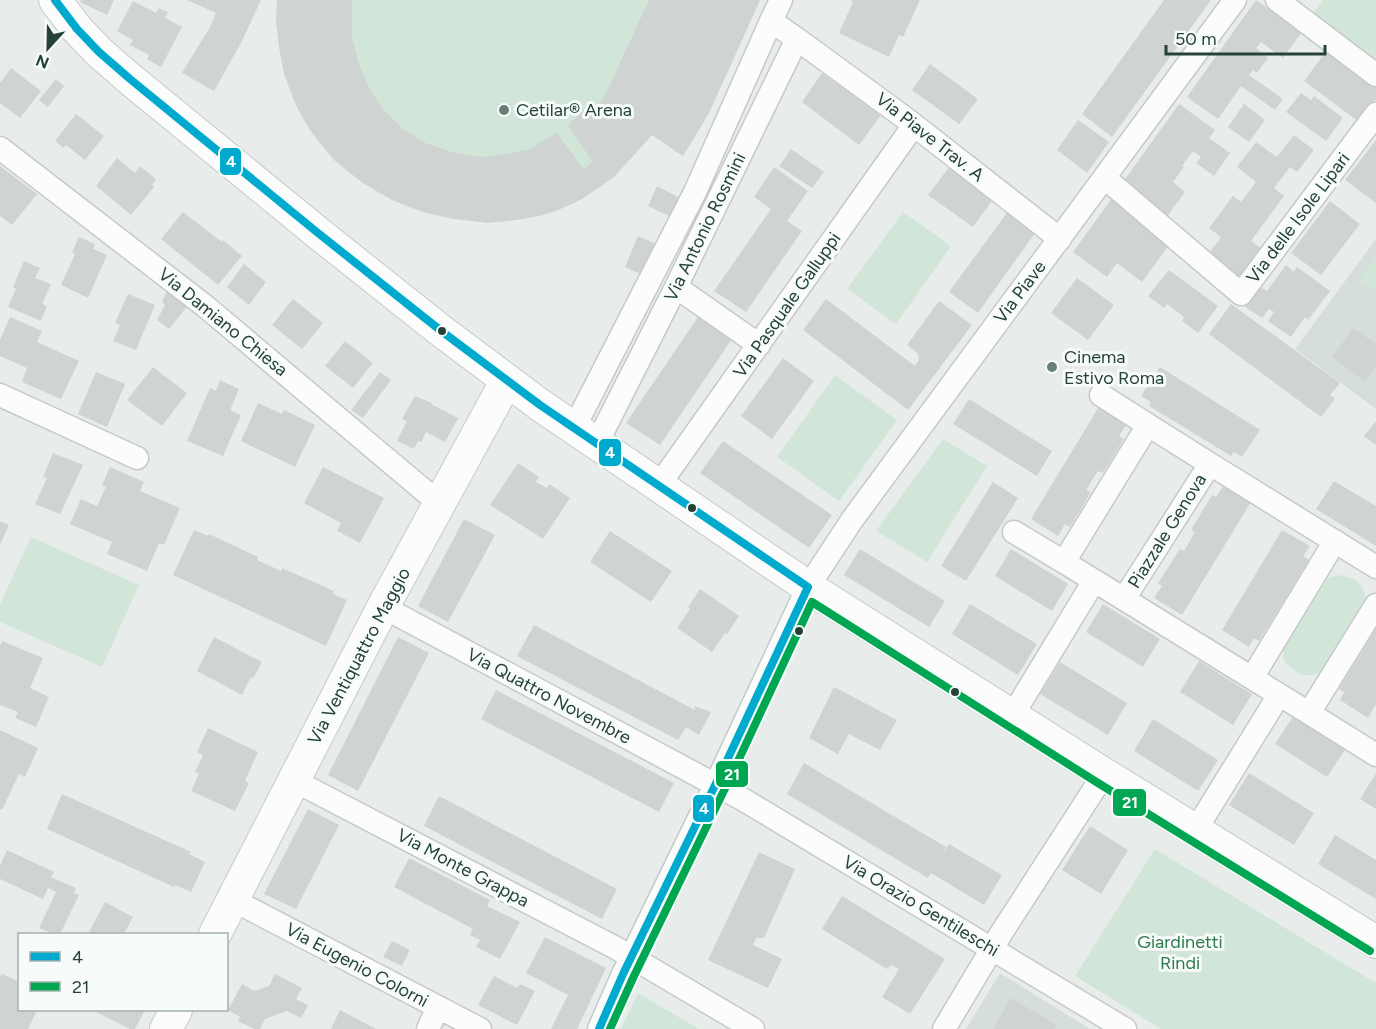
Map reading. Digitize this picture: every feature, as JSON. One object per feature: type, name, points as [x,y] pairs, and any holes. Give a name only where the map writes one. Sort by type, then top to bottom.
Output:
[{"type":"street","points":[[55,0],[77,29],[130,79],[327,241],[507,380],[808,587],[1195,831],[1375,938]]},
{"type":"street","name":"Via Antonio Rosmini","points":[[586,435],[781,0]]},
{"type":"street","name":"Via Piave","points":[[599,1029],[808,587],[852,520],[1235,0]]},
{"type":"street","points":[[1278,0],[1305,8],[1376,75]]},
{"type":"street","points":[[771,21],[797,39]]},
{"type":"street","name":"Via Antonio Rosmini","points":[[586,435],[676,287],[797,39]]},
{"type":"street","name":"Via Piave Trav. A","points":[[797,39],[914,125],[1059,239]]},
{"type":"street","name":"Via delle Isole Lipari","points":[[1105,178],[1241,294],[1376,114]]},
{"type":"street","name":"Via Pasquale Galluppi","points":[[659,485],[914,125]]},
{"type":"street","name":"Via Damiano Chiesa","points":[[0,148],[205,306],[440,504]]},
{"type":"street","points":[[676,287],[759,345]]},
{"type":"street","name":"Via Ventiquattro Maggio","points":[[216,933],[383,607],[507,380]]},
{"type":"street","points":[[0,395],[136,458]]},
{"type":"street","name":"Piazzale Genova","points":[[1014,532],[1124,599],[1210,464],[1101,395]]},
{"type":"street","points":[[1064,562],[1149,425]]},
{"type":"street","points":[[1210,464],[1376,567]]},
{"type":"street","points":[[1252,678],[1335,541]]},
{"type":"street","points":[[1012,716],[1094,581]]},
{"type":"street","points":[[1124,599],[1376,754]]},
{"type":"street","points":[[1309,713],[1376,605]]},
{"type":"street","name":"Via Quattro Novembre","points":[[383,607],[716,784]]},
{"type":"street","points":[[1195,831],[1279,695]]},
{"type":"street","points":[[944,1029],[992,948],[1104,774]]},
{"type":"street","name":"Via Monte Grappa","points":[[295,781],[632,957],[753,1029]]},
{"type":"street","name":"Via Orazio Gentileschi","points":[[716,784],[1125,1029]]},
{"type":"street","name":"Via Eugenio Colorni","points":[[233,900],[480,1029]]},
{"type":"street","points":[[428,1029],[438,1007]]},
{"type":"street","points":[[166,1029],[175,1011]]},
{"type":"shaded area","points":[[1376,239],[1376,409],[1295,349]]},
{"type":"shaded area","points":[[1000,973],[1090,1029],[966,1029]]},
{"type":"green space","name":"Cetilar® Arena","points":[[277,0],[760,0],[709,113],[683,156],[652,135],[627,163],[589,195],[539,215],[499,221],[458,220],[418,210],[381,194],[347,171],[319,142],[291,94],[281,54]]},
{"type":"green space","points":[[1323,0],[1376,0],[1376,60],[1313,13]]},
{"type":"green space","points":[[903,212],[951,246],[896,324],[847,289]]},
{"type":"green space","points":[[1376,257],[1376,293],[1359,280]]},
{"type":"green space","points":[[835,375],[897,420],[839,501],[777,457]]},
{"type":"green space","points":[[943,439],[987,466],[927,562],[876,531]]},
{"type":"green space","points":[[31,537],[139,585],[102,667],[0,622],[0,604]]},
{"type":"green space","points":[[1340,575],[1360,583],[1367,603],[1323,672],[1310,675],[1301,674],[1284,661],[1283,649],[1328,578]]},
{"type":"green space","name":"Giardinetti Rindi","points":[[1155,849],[1376,983],[1376,1029],[1161,1029],[1075,976]]},
{"type":"green space","points":[[638,993],[699,1029],[621,1029]]},
{"type":"building","points":[[81,0],[114,0],[107,15],[80,2]]},
{"type":"building","points":[[187,0],[261,0],[242,41],[214,91],[182,73],[216,13]]},
{"type":"building","points":[[277,0],[352,0],[352,36],[358,61],[368,86],[382,108],[402,128],[425,143],[455,153],[480,157],[529,149],[557,133],[583,169],[593,162],[568,126],[591,101],[598,105],[607,91],[649,0],[760,0],[709,113],[683,156],[652,135],[614,177],[580,200],[539,216],[488,223],[426,213],[392,200],[362,182],[334,160],[310,130],[297,107],[284,74],[276,21]]},
{"type":"building","points":[[850,0],[920,0],[903,37],[899,35],[889,57],[839,33],[853,2]]},
{"type":"building","points":[[1164,0],[1211,0],[1112,137],[1082,114]]},
{"type":"building","points":[[1256,0],[1301,33],[1283,58],[1261,42],[1256,48],[1268,58],[1257,73],[1253,70],[1249,75],[1283,99],[1275,110],[1241,86],[1218,119],[1187,97]]},
{"type":"building","points":[[133,1],[156,13],[159,8],[168,12],[165,18],[182,27],[161,67],[147,59],[149,55],[130,45],[133,40],[117,31]]},
{"type":"building","points":[[1327,50],[1376,86],[1376,99],[1359,122],[1304,81]]},
{"type":"building","points":[[930,64],[978,99],[959,124],[912,90]]},
{"type":"building","points":[[11,68],[41,91],[20,118],[0,103],[0,83]]},
{"type":"building","points":[[822,73],[881,115],[859,145],[802,102]]},
{"type":"building","points":[[56,79],[64,86],[48,107],[39,100]]},
{"type":"building","points":[[1301,93],[1311,100],[1314,96],[1343,118],[1326,141],[1286,112]]},
{"type":"building","points":[[1179,104],[1215,130],[1209,138],[1230,153],[1214,176],[1196,163],[1201,157],[1193,151],[1173,182],[1185,192],[1168,215],[1123,182]]},
{"type":"building","points":[[1244,104],[1265,120],[1249,142],[1228,127]]},
{"type":"building","points":[[76,114],[104,136],[85,160],[66,145],[64,148],[55,141]]},
{"type":"building","points":[[1078,120],[1109,142],[1087,173],[1057,150]]},
{"type":"building","points":[[1294,135],[1314,150],[1297,172],[1290,167],[1274,188],[1284,196],[1251,241],[1262,249],[1239,279],[1208,255],[1221,237],[1209,228],[1233,196],[1241,202],[1256,182],[1237,167],[1256,142],[1277,157]]},
{"type":"building","points":[[1376,140],[1376,203],[1345,180]]},
{"type":"building","points":[[791,149],[824,172],[812,188],[779,166]]},
{"type":"building","points":[[117,158],[135,173],[140,166],[156,179],[152,185],[154,187],[131,215],[96,186]]},
{"type":"building","points":[[0,166],[37,194],[12,225],[0,216]]},
{"type":"building","points":[[950,166],[994,198],[973,227],[928,195]]},
{"type":"building","points":[[774,167],[808,191],[787,221],[802,231],[746,312],[714,291],[771,209],[754,197]]},
{"type":"building","points":[[657,186],[680,198],[671,217],[648,206]]},
{"type":"building","points":[[1112,198],[1169,245],[1142,282],[1117,263],[1107,277],[1073,252]]},
{"type":"building","points":[[1330,201],[1360,224],[1321,275],[1291,253]]},
{"type":"building","points":[[1009,210],[1037,230],[978,313],[949,292]]},
{"type":"building","points":[[183,212],[242,256],[218,285],[161,239]]},
{"type":"building","points":[[638,236],[659,245],[645,276],[625,267]]},
{"type":"building","points":[[79,237],[95,244],[93,249],[107,255],[88,298],[61,285],[75,254],[72,252]]},
{"type":"building","points":[[24,261],[40,268],[35,278],[51,284],[42,304],[47,306],[41,321],[8,307],[16,289],[13,287]]},
{"type":"building","points":[[244,264],[266,282],[249,305],[227,287]]},
{"type":"building","points":[[1286,265],[1294,272],[1297,267],[1330,291],[1308,320],[1305,317],[1291,337],[1268,321],[1274,312],[1269,309],[1262,318],[1244,306],[1258,286],[1267,291]]},
{"type":"building","points":[[1169,270],[1218,306],[1198,333],[1182,321],[1184,317],[1167,304],[1164,308],[1148,296]]},
{"type":"building","points":[[1077,278],[1114,305],[1088,340],[1051,313]]},
{"type":"building","points":[[169,286],[189,304],[169,329],[157,320],[165,305],[162,302]]},
{"type":"building","points":[[128,294],[155,305],[136,350],[113,341],[120,325],[115,323]]},
{"type":"building","points":[[293,299],[323,323],[302,349],[272,325]]},
{"type":"building","points":[[826,299],[915,366],[919,360],[918,354],[907,345],[939,301],[972,325],[908,410],[803,330]]},
{"type":"building","points":[[1231,304],[1340,383],[1330,395],[1335,399],[1321,417],[1209,334]]},
{"type":"building","points":[[700,314],[734,336],[660,445],[626,423]]},
{"type":"building","points":[[10,317],[42,331],[37,342],[79,361],[61,399],[22,382],[27,368],[0,356],[0,340]]},
{"type":"building","points":[[1353,328],[1376,344],[1376,366],[1364,381],[1332,357]]},
{"type":"building","points":[[345,341],[373,363],[353,388],[325,366]]},
{"type":"building","points":[[783,358],[814,381],[772,439],[741,416]]},
{"type":"building","points":[[153,367],[187,393],[162,426],[127,400]]},
{"type":"building","points":[[1160,367],[1260,430],[1242,457],[1234,452],[1231,456],[1149,406],[1151,402],[1141,396]]},
{"type":"building","points":[[96,372],[125,384],[107,427],[78,414]]},
{"type":"building","points":[[380,372],[391,380],[363,418],[351,410]]},
{"type":"building","points":[[220,380],[239,389],[230,410],[241,415],[223,456],[187,441],[210,388],[216,391]]},
{"type":"building","points":[[415,396],[458,418],[445,442],[426,432],[414,449],[397,441],[407,421],[402,419]]},
{"type":"building","points":[[969,399],[1052,451],[1037,476],[953,424]]},
{"type":"building","points":[[258,403],[282,414],[284,410],[315,425],[295,467],[241,441]]},
{"type":"building","points":[[1100,405],[1128,422],[1119,436],[1124,439],[1103,473],[1098,471],[1086,490],[1091,492],[1070,527],[1065,524],[1058,536],[1031,519]]},
{"type":"building","points":[[1376,421],[1376,445],[1364,436]]},
{"type":"building","points":[[723,441],[832,515],[809,548],[700,473]]},
{"type":"building","points":[[53,453],[83,465],[60,514],[35,504],[47,478],[43,477]]},
{"type":"building","points":[[518,463],[539,477],[536,482],[547,488],[549,484],[570,498],[543,539],[490,505]]},
{"type":"building","points":[[110,467],[144,482],[140,491],[180,508],[164,545],[159,543],[147,571],[107,554],[112,542],[70,524],[81,499],[97,506],[106,487],[102,485]]},
{"type":"building","points":[[323,467],[384,498],[360,543],[337,531],[341,523],[304,503]]},
{"type":"building","points":[[1334,481],[1376,506],[1376,546],[1316,509]]},
{"type":"building","points":[[993,482],[1018,498],[966,581],[941,566]]},
{"type":"building","points":[[1224,485],[1251,502],[1182,615],[1154,598],[1162,586],[1158,583],[1180,549],[1184,551],[1195,532],[1191,530],[1212,495],[1216,497]]},
{"type":"building","points":[[464,519],[495,535],[448,622],[418,606]]},
{"type":"building","points":[[0,521],[9,525],[0,545]]},
{"type":"building","points":[[194,530],[208,536],[209,534],[258,557],[257,560],[281,571],[282,568],[334,591],[333,594],[347,600],[326,646],[173,575]]},
{"type":"building","points":[[1282,530],[1310,546],[1303,556],[1309,560],[1259,641],[1254,638],[1249,647],[1222,630]]},
{"type":"building","points":[[610,531],[672,571],[651,602],[590,562]]},
{"type":"building","points":[[860,549],[945,601],[929,627],[844,575]]},
{"type":"building","points":[[1011,549],[1068,584],[1052,611],[995,576]]},
{"type":"building","points":[[700,589],[739,616],[712,652],[677,628]]},
{"type":"building","points":[[970,604],[1037,644],[1018,675],[952,634]]},
{"type":"building","points":[[1103,604],[1160,639],[1143,667],[1086,632]]},
{"type":"building","points":[[534,625],[695,710],[694,706],[711,712],[699,735],[686,727],[678,740],[517,656]]},
{"type":"building","points":[[1376,629],[1376,704],[1368,718],[1340,700],[1344,692],[1339,689]]},
{"type":"building","points":[[214,637],[262,662],[242,695],[197,671]]},
{"type":"building","points":[[398,637],[429,653],[358,791],[328,775]]},
{"type":"building","points":[[2,641],[43,658],[30,688],[49,697],[36,727],[15,718],[18,712],[0,705],[0,646]]},
{"type":"building","points":[[1199,661],[1252,694],[1233,725],[1180,692]]},
{"type":"building","points":[[1060,662],[1127,703],[1108,735],[1040,694]]},
{"type":"building","points":[[834,687],[897,720],[880,750],[849,734],[838,754],[809,738]]},
{"type":"building","points":[[496,690],[674,783],[659,812],[481,719]]},
{"type":"building","points":[[1294,715],[1346,748],[1327,777],[1275,744]]},
{"type":"building","points":[[1153,719],[1218,760],[1198,791],[1134,751]]},
{"type":"building","points":[[208,728],[258,752],[245,781],[249,783],[235,811],[191,791],[199,774],[195,772],[203,755],[197,752]]},
{"type":"building","points":[[0,730],[38,748],[25,777],[19,774],[2,810],[0,809]]},
{"type":"building","points":[[804,763],[946,847],[941,856],[949,844],[1002,875],[984,905],[931,873],[928,878],[787,794]]},
{"type":"building","points":[[1249,773],[1314,813],[1294,845],[1229,805]]},
{"type":"building","points":[[1376,773],[1376,809],[1360,799]]},
{"type":"building","points":[[62,794],[191,852],[189,854],[205,862],[191,892],[175,885],[174,887],[47,829]]},
{"type":"building","points":[[439,796],[617,889],[602,919],[424,826]]},
{"type":"building","points":[[308,809],[339,825],[296,909],[264,894]]},
{"type":"building","points":[[1090,826],[1128,850],[1101,894],[1062,870]]},
{"type":"building","points":[[1335,835],[1376,860],[1376,899],[1318,864]]},
{"type":"building","points":[[7,850],[54,872],[51,877],[76,888],[74,893],[79,895],[60,933],[52,933],[39,928],[56,892],[48,888],[43,899],[0,879],[0,866]]},
{"type":"building","points":[[759,852],[795,869],[764,938],[756,938],[753,945],[782,959],[768,988],[708,960]]},
{"type":"building","points":[[409,858],[490,900],[487,906],[520,922],[500,959],[476,947],[480,940],[470,935],[473,929],[394,887]]},
{"type":"building","points":[[842,896],[945,959],[910,1014],[882,997],[899,969],[891,965],[887,969],[822,929]]},
{"type":"building","points":[[105,902],[133,917],[125,933],[89,933]]},
{"type":"building","points":[[545,937],[606,968],[577,1029],[551,1029],[568,995],[526,973]]},
{"type":"building","points":[[392,941],[410,950],[402,966],[383,957]]},
{"type":"building","points":[[2,974],[18,981],[18,1011],[37,1011],[28,1029],[0,1029],[0,977]]},
{"type":"building","points":[[275,974],[302,988],[296,999],[308,1005],[301,1018],[287,1011],[265,1019],[260,1029],[254,1029],[238,1021],[240,1017],[228,1010],[242,984],[254,991],[269,986]]},
{"type":"building","points":[[494,976],[517,988],[520,984],[535,991],[517,1025],[478,1005]]},
{"type":"building","points":[[1011,998],[1057,1025],[1054,1029],[993,1029]]},
{"type":"building","points":[[340,1010],[376,1029],[331,1029]]},
{"type":"building","points":[[94,1011],[144,1011],[135,1029],[130,1029]]},
{"type":"transit line","name":"4","points":[[55,0],[77,29],[130,79],[440,330],[540,405],[808,587]]},
{"type":"transit line","name":"4","points":[[599,1029],[623,974],[723,769],[808,587]]},
{"type":"transit line","name":"21","points":[[610,1029],[812,602],[1370,951]]},
{"type":"place","name":"Cetilar® Arena","points":[[504,110]]},
{"type":"place","name":"Cinema Estivo Roma","points":[[1052,367]]}]
